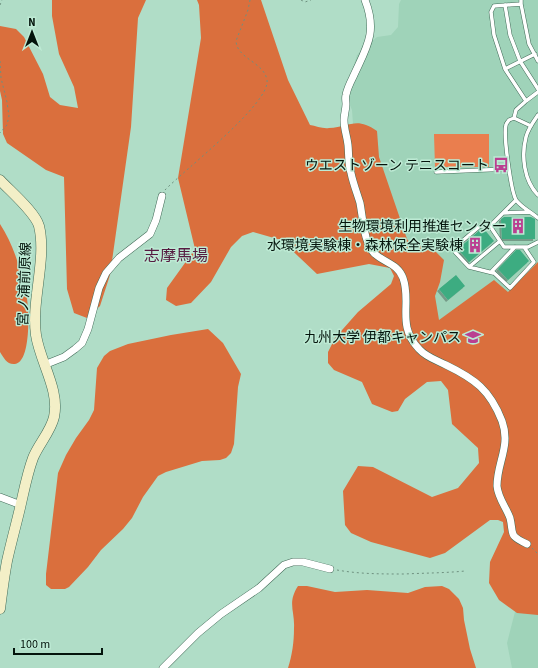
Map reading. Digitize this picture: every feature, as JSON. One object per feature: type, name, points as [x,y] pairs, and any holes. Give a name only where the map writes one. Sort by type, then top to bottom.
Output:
[{"type":"main road","name":"宮ノ浦前原線","points":[[0,180],[24,205],[38,224],[41,251],[36,324],[40,350],[54,397],[55,407],[54,419],[34,457],[7,560],[0,609]]},
{"type":"street","points":[[365,0],[369,13],[371,32],[366,49],[345,96],[346,105],[344,120],[350,172],[358,194],[366,237],[375,254],[394,265],[403,277],[406,287],[406,325],[416,346],[426,356],[474,380],[494,404],[502,420],[505,434],[505,446],[498,479],[500,498],[508,514],[511,531],[515,539],[527,544]]},
{"type":"street","points":[[44,365],[64,357],[82,343],[88,329],[99,288],[106,273],[119,258],[150,234],[156,220],[162,196]]},
{"type":"street","points":[[0,497],[21,505]]},
{"type":"street","points":[[163,668],[198,633],[221,614],[259,588],[284,565],[293,562],[303,562],[330,569]]},
{"type":"lane","points":[[526,101],[505,69],[494,35],[491,12],[494,6],[521,2],[529,44],[538,61]]},
{"type":"lane","points":[[505,5],[510,35],[520,61],[538,91],[516,110],[514,118]]},
{"type":"lane","points":[[505,69],[535,54]]},
{"type":"lane","points":[[538,115],[526,138],[524,159],[528,178],[538,195]]},
{"type":"lane","points":[[514,118],[531,126]]},
{"type":"lane","points":[[514,118],[509,120],[505,126],[509,176],[516,200],[538,218]]},
{"type":"lane","points":[[436,172],[508,169]]},
{"type":"lane","points":[[516,200],[490,226],[480,226],[454,248],[455,252],[469,267],[494,273],[510,288],[534,262],[524,247]]},
{"type":"lane","points":[[503,212],[530,212]]},
{"type":"lane","points":[[490,226],[504,247],[528,247],[538,242]]},
{"type":"lane","points":[[469,267],[500,241]]},
{"type":"lane","points":[[494,273],[492,271],[515,247]]},
{"type":"path","points":[[0,5],[2,0]]},
{"type":"path","points":[[162,196],[166,189],[231,130],[256,103],[266,88],[266,76],[260,68],[238,50],[236,45],[250,0]]},
{"type":"path","points":[[301,0],[305,2],[311,0]]},
{"type":"path","points":[[0,61],[1,78],[9,116],[7,125],[0,133]]},
{"type":"path","points":[[527,544],[538,554]]},
{"type":"path","points":[[330,569],[368,574],[444,573],[466,571]]},
{"type":"shaded area","points":[[52,0],[146,0],[138,18],[131,127],[110,275],[100,306],[87,318],[74,313],[67,289],[64,177],[46,170],[7,143],[3,134],[2,100],[0,91],[0,26],[16,29],[24,37],[43,74],[50,97],[60,105],[78,108],[74,87],[59,54],[52,16]]},
{"type":"shaded area","points":[[197,0],[261,0],[288,80],[310,125],[327,128],[358,123],[364,124],[377,131],[379,157],[407,239],[413,247],[428,244],[444,260],[440,282],[435,296],[439,320],[494,280],[508,292],[538,262],[538,615],[517,613],[499,600],[489,583],[490,562],[504,532],[503,522],[498,520],[490,520],[445,553],[430,558],[371,542],[351,533],[345,525],[343,491],[358,466],[373,467],[432,497],[458,488],[479,463],[478,448],[452,424],[448,390],[441,381],[427,382],[405,399],[398,411],[392,412],[372,404],[362,382],[334,370],[328,363],[328,352],[335,338],[358,312],[391,284],[394,276],[390,268],[369,264],[317,274],[281,240],[253,232],[242,236],[231,247],[211,282],[191,303],[176,306],[166,300],[167,288],[195,249],[178,178],[201,38],[199,5]]},
{"type":"shaded area","name":"九州大学 伊都キャンパス","points":[[401,0],[538,0],[538,668],[512,668],[507,643],[517,604],[511,561],[495,479],[404,297],[353,124],[352,110],[347,98],[349,81],[357,55],[377,37],[391,35],[398,27],[399,4]]},
{"type":"shaded area","points":[[434,134],[489,134],[489,167],[435,167]]},
{"type":"shaded area","points":[[0,224],[17,260],[23,279],[28,305],[28,335],[26,346],[24,355],[20,361],[15,364],[12,364],[4,359],[0,352]]},
{"type":"shaded area","points":[[208,329],[223,343],[241,374],[238,387],[234,444],[231,453],[226,458],[220,460],[202,461],[166,472],[158,476],[143,497],[132,518],[101,550],[88,567],[69,587],[65,589],[51,589],[46,585],[46,574],[58,473],[66,455],[94,410],[97,368],[104,356],[110,351],[128,344]]},
{"type":"shaded area","points":[[298,586],[307,586],[335,592],[367,590],[408,593],[425,587],[442,586],[449,589],[459,599],[463,608],[470,649],[476,668],[288,668],[294,639],[292,602]]},
{"type":"building","name":"生物環境利用推進センター","points":[[504,217],[531,217],[535,219],[535,239],[502,239],[501,219]]},
{"type":"building","name":"水環境実験棟・森林保全実験棟","points":[[481,229],[484,229],[494,241],[469,262],[458,249]]},
{"type":"building","points":[[516,250],[520,250],[529,261],[508,280],[498,269]]},
{"type":"building","points":[[456,275],[465,286],[448,300],[439,289]]},
{"type":"place","name":"ウエストゾーン テニスコート","points":[[501,165]]},
{"type":"place","name":"生物環境利用推進センター","points":[[518,226]]},
{"type":"place","name":"水環境実験棟・森林保全実験棟","points":[[475,245]]},
{"type":"place","name":"九州大学 伊都キャンパス","points":[[473,337]]},
{"type":"district","name":"志摩馬場","points":[[176,255]]}]
